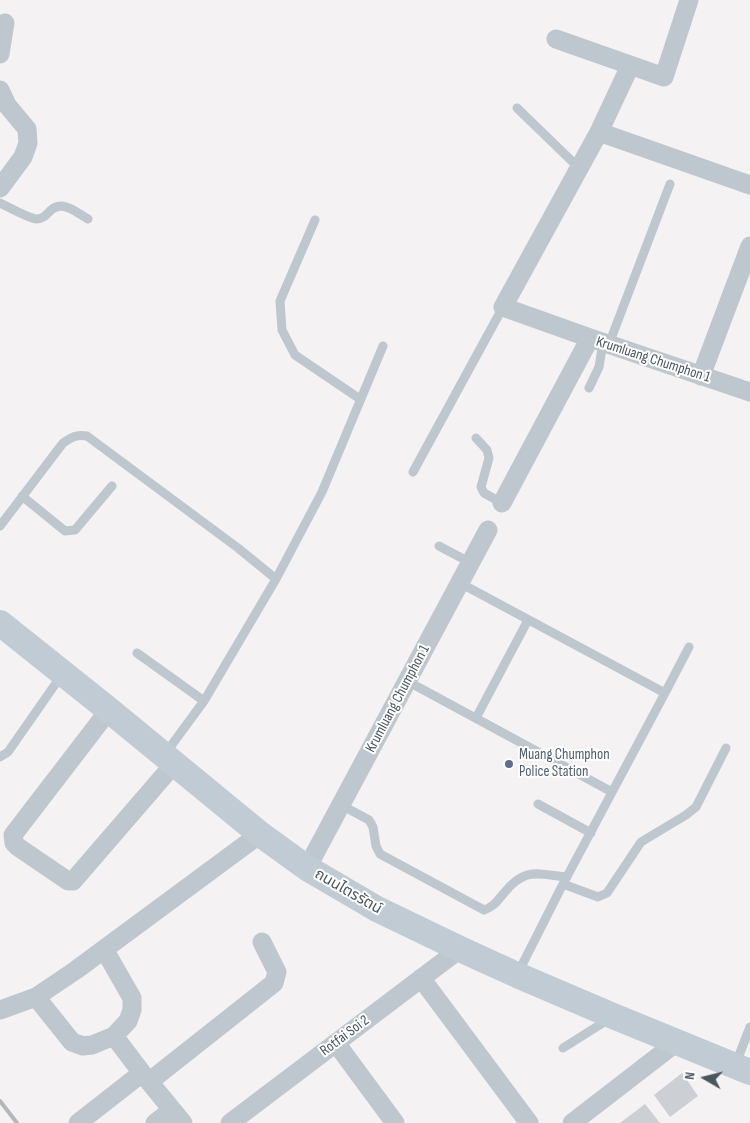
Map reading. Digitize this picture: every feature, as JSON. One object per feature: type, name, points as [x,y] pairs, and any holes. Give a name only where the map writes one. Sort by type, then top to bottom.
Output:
[{"type":"main road","name":"ถนนไตรรัตน์","points":[[0,623],[260,834],[307,868],[377,909],[516,975],[743,1069]]},
{"type":"street","points":[[556,39],[664,77],[689,0]]},
{"type":"street","points":[[0,54],[5,23]]},
{"type":"street","points":[[601,341],[503,307],[599,132],[630,66]]},
{"type":"street","points":[[0,90],[8,105],[27,129],[28,143],[23,157],[0,188]]},
{"type":"street","points":[[599,132],[750,185]]},
{"type":"street","points":[[701,376],[750,246]]},
{"type":"street","name":"Krumluang Chumphon 1","points":[[502,503],[601,341],[750,392]]},
{"type":"street","name":"Krumluang Chumphon 1","points":[[307,868],[488,530]]},
{"type":"street","points":[[109,710],[13,835],[14,843],[18,847],[68,881],[74,881],[169,760]]},
{"type":"street","points":[[0,1010],[36,997],[54,985],[260,834]]},
{"type":"street","points":[[78,1123],[146,1077],[274,983],[277,972],[262,942]]},
{"type":"street","points":[[36,997],[72,1042],[83,1046],[92,1045],[114,1036],[128,1021],[132,1010],[132,998],[104,949]]},
{"type":"street","name":"Rotfai Soi 2","points":[[230,1123],[460,949]]},
{"type":"street","points":[[421,978],[529,1123]]},
{"type":"street","points":[[114,1036],[177,1116],[155,1123]]},
{"type":"street","points":[[572,1123],[678,1042]]},
{"type":"street","points":[[336,1043],[395,1123]]},
{"type":"lane","points":[[517,108],[579,168]]},
{"type":"lane","points":[[589,388],[599,367],[601,341],[670,184]]},
{"type":"lane","points":[[0,203],[38,219],[44,217],[53,208],[62,206],[70,208],[88,220]]},
{"type":"lane","points":[[316,220],[280,301],[282,330],[295,355],[360,399]]},
{"type":"lane","points":[[413,472],[503,307]]},
{"type":"lane","points":[[169,760],[276,579],[322,492],[383,346]]},
{"type":"lane","points":[[0,526],[63,443],[72,437],[79,435],[87,436],[238,548],[276,579]]},
{"type":"lane","points":[[476,438],[487,450],[489,458],[481,486],[484,493],[502,503]]},
{"type":"lane","points":[[22,496],[65,530],[75,530],[112,486]]},
{"type":"lane","points":[[440,546],[471,562]]},
{"type":"lane","points":[[460,583],[665,693]]},
{"type":"lane","points":[[476,718],[528,620]]},
{"type":"lane","points":[[516,975],[689,647]]},
{"type":"lane","points":[[138,653],[204,701]]},
{"type":"lane","points":[[0,757],[8,752],[63,674]]},
{"type":"lane","points":[[407,682],[612,792]]},
{"type":"lane","points":[[341,805],[369,820],[373,827],[376,846],[380,854],[484,910],[492,907],[512,883],[520,877],[533,873],[565,880],[598,896],[608,893],[641,842],[696,808],[726,748]]},
{"type":"lane","points":[[538,804],[591,832]]},
{"type":"lane","points":[[563,1048],[613,1016]]},
{"type":"lane","points":[[743,1069],[750,1027]]},
{"type":"building","points":[[682,1073],[698,1096],[670,1117],[654,1095]]},
{"type":"building","points":[[645,1104],[660,1123],[620,1123]]},
{"type":"railway","points":[[0,1101],[17,1123]]},
{"type":"place","name":"Muang Chumphon Police Station","points":[[509,764]]}]
